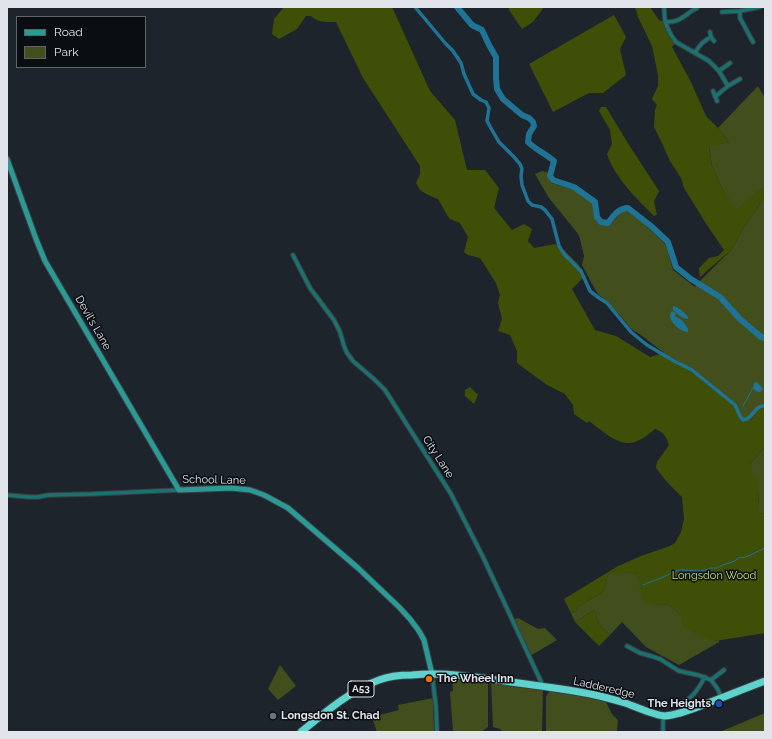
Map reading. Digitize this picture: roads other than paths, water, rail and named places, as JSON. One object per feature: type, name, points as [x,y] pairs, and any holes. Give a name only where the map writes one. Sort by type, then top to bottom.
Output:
[{"type":"highway","name":"Ladderedge","points":[[432,674],[472,676],[595,695],[624,702],[663,716]]},
{"type":"highway","name":"A53","points":[[301,732],[338,704],[369,684],[390,677],[432,674]]},
{"type":"highway","points":[[663,716],[674,715],[765,681]]},
{"type":"street","points":[[664,7],[665,22],[671,35],[678,44],[710,61],[719,71],[728,86]]},
{"type":"street","points":[[722,12],[740,11],[760,7]]},
{"type":"street","points":[[665,22],[673,22],[690,11],[698,9]]},
{"type":"street","points":[[740,11],[740,18],[753,42]]},
{"type":"street","points":[[710,32],[714,41]]},
{"type":"street","points":[[695,53],[702,42],[711,37]]},
{"type":"street","points":[[719,71],[730,63]]},
{"type":"street","points":[[716,96],[728,86],[740,79]]},
{"type":"street","points":[[714,92],[717,101]]},
{"type":"street","name":"Devil's Lane","points":[[7,159],[36,239],[46,261],[179,490]]},
{"type":"street","name":"City Lane","points":[[293,255],[310,288],[334,320],[347,353],[353,361],[385,390],[451,494],[544,686]]},
{"type":"street","name":"School Lane","points":[[7,495],[38,497],[231,488],[250,490],[264,495],[288,508],[358,568],[410,619],[424,640],[432,674]]},
{"type":"street","points":[[627,646],[640,654],[660,659],[679,671],[705,677],[711,680],[722,698]]},
{"type":"street","points":[[711,680],[724,670]]},
{"type":"street","points":[[432,674],[437,732]]},
{"type":"street","points":[[678,705],[686,701],[695,693],[705,677]]},
{"type":"street","points":[[663,716],[663,732]]},
{"type":"water","points":[[673,306],[682,310],[688,319],[682,317],[673,310]]},
{"type":"water","points":[[672,311],[676,313],[675,316],[683,321],[688,329],[688,332],[681,330],[674,324],[670,318]]},
{"type":"water","points":[[757,382],[763,389],[762,391],[759,392],[753,388],[754,383]]},
{"type":"waterway","points":[[415,7],[453,51],[461,63],[473,94],[486,102],[489,108],[487,121],[499,142],[520,164],[522,169],[522,185],[528,201],[532,205],[541,207],[552,219],[559,246],[564,254],[581,271],[590,291],[607,303],[631,332],[647,345],[692,370],[735,405],[743,420],[750,417],[761,406],[765,406]]},
{"type":"waterway","points":[[457,7],[472,25],[482,30],[496,57],[497,89],[503,99],[533,122],[534,126],[529,134],[528,142],[554,161],[550,176],[553,180],[574,187],[595,202],[597,217],[601,222],[608,223],[619,211],[628,208],[668,242],[676,267],[691,279],[720,297],[740,319],[761,337],[765,338]]},
{"type":"waterway","points":[[743,406],[753,388]]},
{"type":"waterway","points":[[643,585],[680,570],[702,571],[717,568],[765,548]]},
{"type":"place","name":"The Wheel Inn","points":[[429,679]]},
{"type":"place","name":"The Heights","points":[[719,704]]},
{"type":"place","name":"Longsdon St. Chad","points":[[273,716]]},
{"type":"park label","name":"Longsdon Wood","points":[[714,576]]}]
